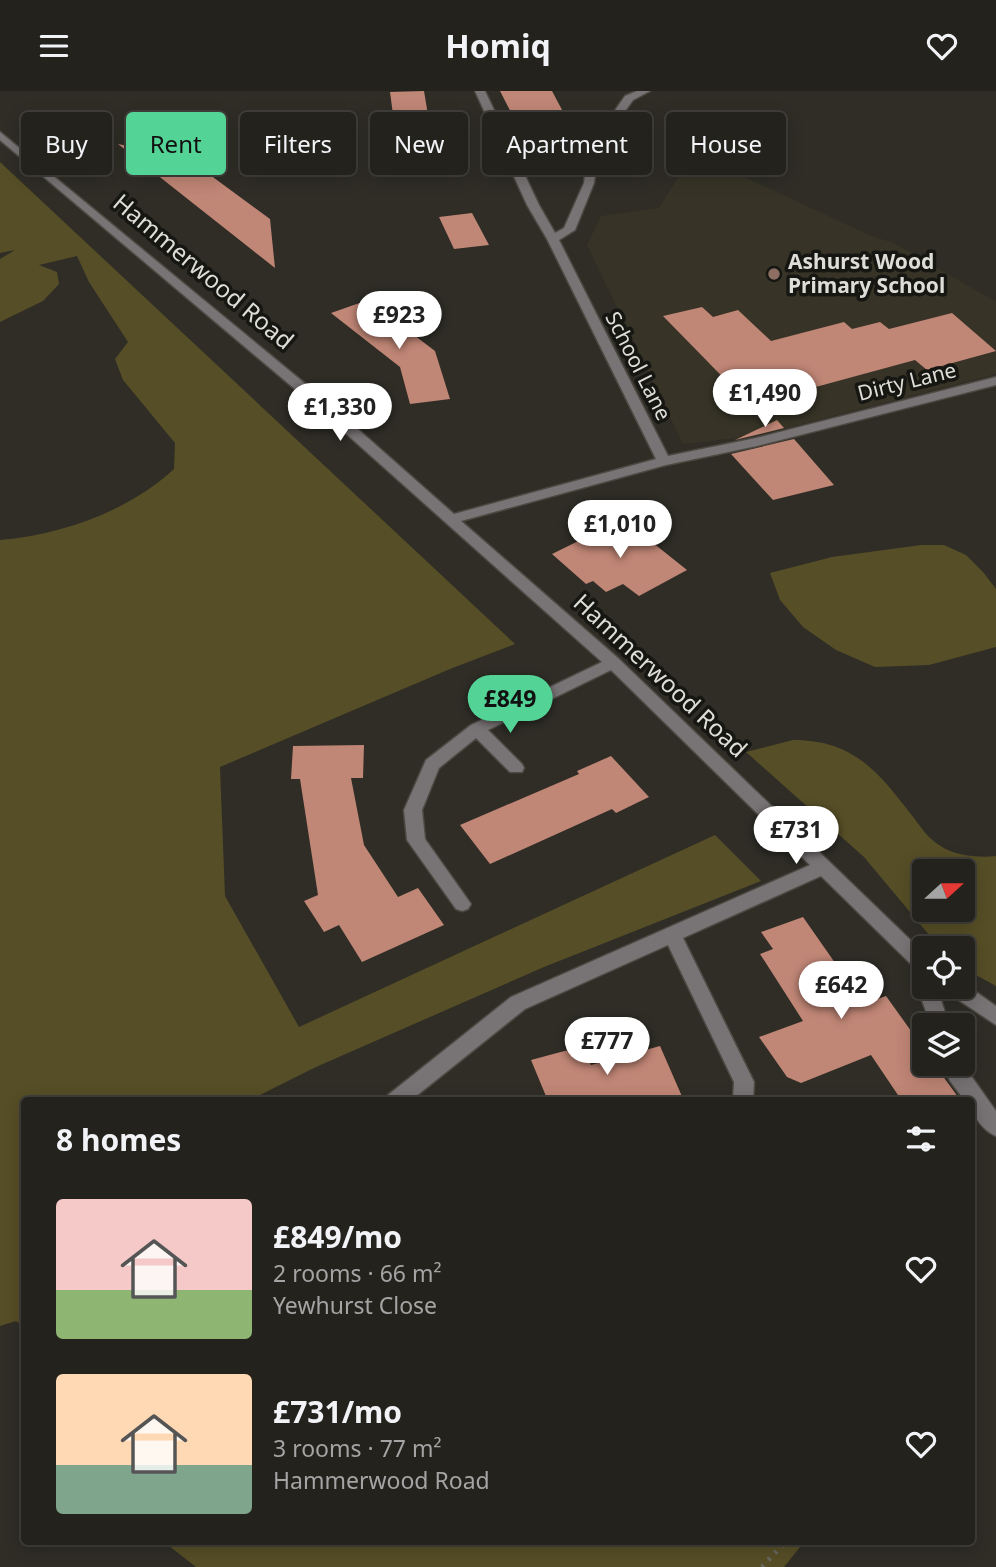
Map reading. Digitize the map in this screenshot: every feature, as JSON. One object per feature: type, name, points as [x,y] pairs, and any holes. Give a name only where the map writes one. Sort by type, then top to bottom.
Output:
[{"type":"street","name":"School Lane","points":[[480,91],[533,205],[553,239],[664,461]]},
{"type":"street","points":[[553,239],[569,230],[589,183],[593,149],[629,98],[645,91]]},
{"type":"street","name":"Hammerwood Road","points":[[0,135],[320,403],[613,663],[912,953]]},
{"type":"street","name":"Dirty Lane","points":[[664,461],[757,442],[996,381]]},
{"type":"street","points":[[451,519],[664,461]]},
{"type":"street","points":[[462,904],[416,840],[413,810],[432,764],[477,729],[613,663]]},
{"type":"street","points":[[477,729],[516,768]]},
{"type":"street","points":[[400,1097],[518,1003],[824,867]]},
{"type":"street","points":[[672,934],[744,1082],[743,1097]]},
{"type":"street","points":[[971,999],[996,1017]]},
{"type":"street","points":[[958,1076],[974,1097]]},
{"type":"street","points":[[975,1099],[996,1127]]},
{"type":"path","points":[[762,1567],[782,1545]]},
{"type":"shaded area","points":[[0,162],[515,644],[220,767],[225,896],[299,1027],[715,835],[761,881],[544,967],[316,1067],[256,1097],[21,1097],[21,1325],[16,1321],[0,1326],[0,540],[47,533],[115,509],[156,484],[174,469],[175,443],[123,380],[115,359],[128,342],[89,282],[77,256],[39,265],[57,272],[59,284],[43,301],[0,322],[0,259],[15,250],[0,253]]},
{"type":"shaded area","name":"Ashurst Wood Primary School","points":[[679,175],[740,175],[871,236],[894,243],[996,302],[996,374],[755,436],[683,444],[587,245],[601,216],[659,208]]},
{"type":"shaded area","points":[[921,545],[944,545],[966,555],[996,589],[996,647],[929,665],[875,667],[836,650],[803,627],[780,600],[770,573],[832,557]]},
{"type":"shaded area","points":[[793,740],[832,745],[861,760],[874,771],[923,830],[945,849],[959,854],[996,856],[996,986],[975,975],[975,936],[930,936],[918,922],[975,922],[975,859],[912,859],[912,914],[864,857],[746,752]]},
{"type":"shaded area","points":[[168,1545],[802,1545],[784,1567],[196,1567]]},
{"type":"building","points":[[424,91],[428,112],[393,112],[390,92]]},
{"type":"building","points":[[500,91],[552,91],[563,112],[511,112]]},
{"type":"building","points":[[157,175],[210,175],[270,219],[275,268]]},
{"type":"building","points":[[472,213],[489,245],[454,249],[439,217]]},
{"type":"building","points":[[368,300],[435,351],[450,399],[410,404],[400,367],[331,313]]},
{"type":"building","name":"Ashurst Wood Primary School","points":[[702,307],[713,317],[738,310],[771,341],[844,322],[852,329],[880,322],[889,329],[952,313],[996,351],[927,370],[915,360],[790,394],[794,398],[753,408],[663,316]]},
{"type":"building","points":[[777,420],[784,428],[735,440]]},
{"type":"building","points":[[794,439],[834,485],[773,500],[731,454]]},
{"type":"building","points":[[623,519],[687,570],[639,596],[623,584],[606,592],[593,581],[586,584],[552,554]]},
{"type":"building","points":[[364,745],[363,778],[351,778],[364,845],[398,897],[418,888],[444,925],[362,962],[339,925],[324,932],[304,901],[318,895],[300,779],[291,779],[293,746]]},
{"type":"building","points":[[611,756],[649,797],[616,813],[612,809],[490,864],[460,825],[579,774],[577,771]]},
{"type":"building","points":[[803,917],[854,990],[867,985],[877,999],[886,996],[912,1032],[912,1076],[943,1076],[958,1097],[899,1097],[871,1055],[801,1083],[787,1077],[759,1037],[803,1021],[760,954],[773,949],[761,932]]},
{"type":"building","points":[[583,1046],[591,1065],[660,1046],[682,1097],[546,1097],[531,1060]]},
{"type":"place","name":"Ashurst Wood Primary School","points":[[774,274]]}]
